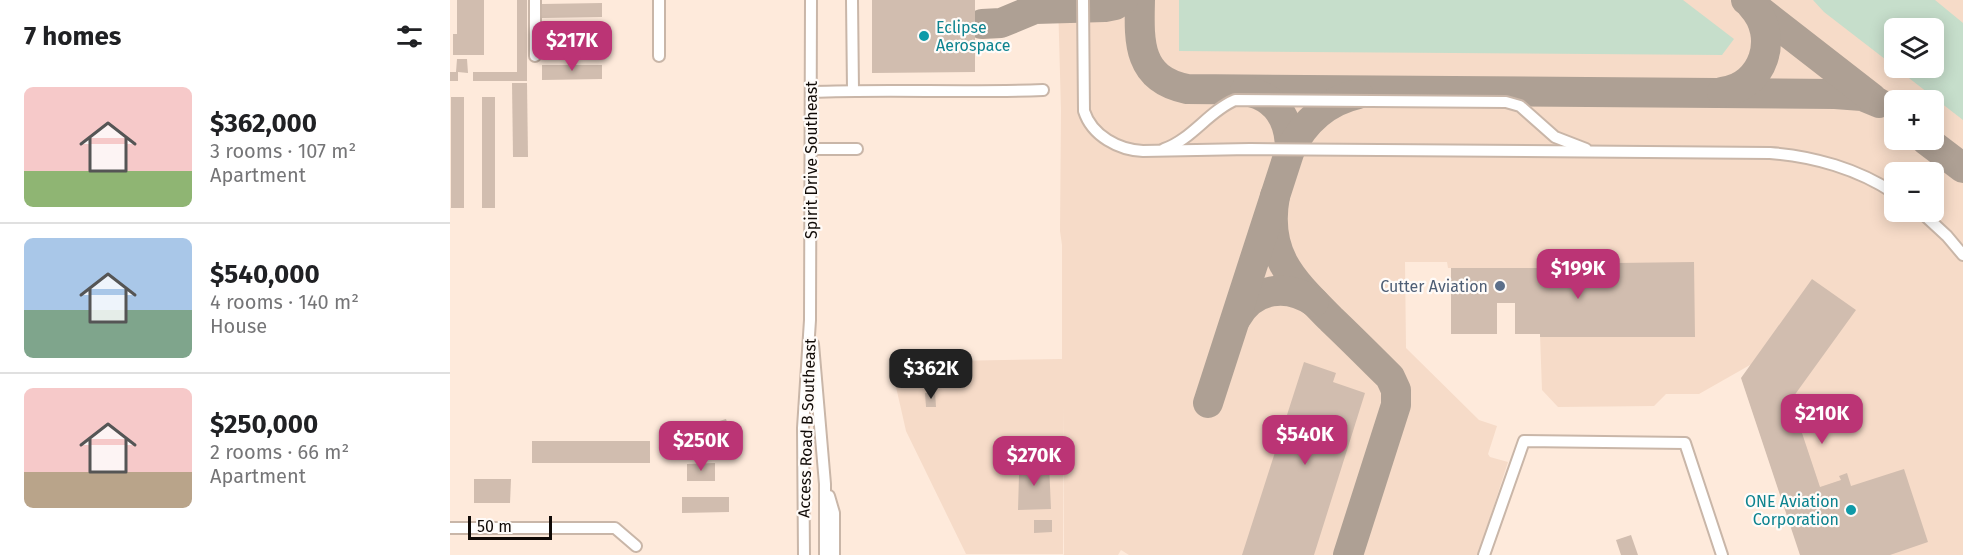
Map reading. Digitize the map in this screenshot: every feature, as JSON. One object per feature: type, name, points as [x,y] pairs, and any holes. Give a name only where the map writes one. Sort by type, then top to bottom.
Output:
[{"type":"street","points":[[535,0],[535,56]]},
{"type":"street","points":[[659,0],[659,56]]},
{"type":"street","name":"Spirit Drive Southeast","points":[[810,320],[811,0]]},
{"type":"street","points":[[852,0],[853,90]]},
{"type":"street","points":[[1083,0],[1084,111],[1086,117],[1091,126],[1104,138],[1120,147],[1136,151],[1260,149],[1786,154],[1836,166],[1884,188]]},
{"type":"street","points":[[811,92],[1043,90]]},
{"type":"street","points":[[1158,151],[1167,149],[1230,102],[1258,100],[1506,102],[1520,106],[1547,131],[1562,140],[1588,150],[1613,153]]},
{"type":"street","points":[[811,149],[857,149]]},
{"type":"street","points":[[1932,222],[1963,255]]},
{"type":"street","name":"Access Road B Southeast","points":[[810,320],[825,484],[825,555]]},
{"type":"street","name":"Access Road B Southeast","points":[[804,555],[804,388],[810,320]]},
{"type":"street","points":[[1484,555],[1524,441],[1685,443],[1722,555]]},
{"type":"street","points":[[825,484],[834,513],[834,555]]},
{"type":"street","points":[[450,528],[615,528],[636,546]]},
{"type":"shaded area","points":[[1058,0],[1963,0],[1963,555],[1800,555],[1750,365],[1699,394],[1666,394],[1654,406],[1558,407],[1542,390],[1540,334],[1515,334],[1515,303],[1497,303],[1497,334],[1451,334],[1451,268],[1448,268],[1447,262],[1405,262],[1406,348],[1479,420],[1497,426],[1488,454],[1490,457],[1508,462],[1478,555],[1129,555],[1121,550],[1118,555],[1064,555],[1063,405],[1063,554],[966,554],[906,431],[894,378],[895,362],[1062,359],[1061,111]]},
{"type":"green space","points":[[1179,0],[1683,0],[1734,39],[1722,55],[1179,51]]},
{"type":"green space","points":[[1813,0],[1935,0],[1963,23],[1963,120],[1944,105],[1944,90],[1924,90],[1909,78],[1944,78],[1944,18],[1884,18],[1884,58],[1824,12]]},
{"type":"green space","points":[[1048,439],[1048,448],[1037,460],[1015,461],[1015,440]]},
{"type":"building","points":[[457,0],[484,0],[484,55],[453,55],[453,34],[457,34]]},
{"type":"building","points":[[517,0],[527,0],[527,81],[473,81],[473,72],[517,72]]},
{"type":"building","name":"Eclipse Aerospace","points":[[872,0],[975,0],[975,72],[872,73]]},
{"type":"building","points":[[602,3],[602,17],[542,18],[542,4]]},
{"type":"building","points":[[542,34],[603,34],[603,48],[543,48]]},
{"type":"building","points":[[457,59],[467,59],[468,73],[458,72],[458,81],[450,81],[450,72],[456,72]]},
{"type":"building","points":[[542,65],[602,65],[602,79],[542,80]]},
{"type":"building","points":[[512,83],[527,83],[528,157],[513,157]]},
{"type":"building","points":[[451,97],[464,97],[464,208],[451,208]]},
{"type":"building","points":[[482,97],[495,97],[495,208],[482,208]]},
{"type":"building","points":[[1694,262],[1695,337],[1540,337],[1540,334],[1515,334],[1515,303],[1497,303],[1497,334],[1451,334],[1451,268],[1539,268],[1539,264]]},
{"type":"building","points":[[1812,279],[1856,310],[1791,400],[1820,487],[1841,480],[1839,476],[1847,473],[1851,486],[1904,469],[1928,542],[1890,555],[1800,555],[1741,378]]},
{"type":"building","points":[[1304,362],[1336,373],[1333,382],[1365,393],[1314,555],[1242,555]]},
{"type":"building","points":[[935,392],[936,407],[926,407],[925,393]]},
{"type":"building","points":[[726,419],[736,447],[723,452],[713,423]]},
{"type":"building","points":[[532,441],[650,441],[650,463],[532,463]]},
{"type":"building","points":[[715,463],[715,481],[687,481],[687,464]]},
{"type":"building","points":[[1049,464],[1051,509],[1018,510],[1017,465]]},
{"type":"building","points":[[474,479],[511,479],[510,503],[474,503]]},
{"type":"building","points":[[682,497],[729,497],[729,512],[682,513]]},
{"type":"building","points":[[1034,520],[1052,520],[1052,532],[1034,533]]},
{"type":"building","points":[[1631,535],[1638,555],[1621,555],[1616,540]]},
{"type":"taxiway","points":[[982,24],[1001,23],[1035,9],[1105,7],[1123,0]]},
{"type":"taxiway","points":[[1140,0],[1140,30],[1144,56],[1158,77],[1187,89],[1835,94],[1862,96],[1879,103]]},
{"type":"taxiway","points":[[1746,0],[1872,98]]},
{"type":"taxiway","points":[[1722,92],[1748,81],[1757,71],[1763,58],[1766,45],[1765,31],[1752,6]]},
{"type":"taxiway","points":[[1245,91],[1265,98],[1279,111],[1287,129],[1290,150]]},
{"type":"taxiway","points":[[1208,403],[1290,150],[1302,130],[1318,114],[1336,102],[1358,94]]},
{"type":"taxiway","points":[[1939,150],[1963,168]]},
{"type":"taxiway","points":[[1275,196],[1274,235],[1285,265],[1305,292],[1390,377],[1396,390],[1396,405],[1348,555]]},
{"type":"taxiway","points":[[1237,317],[1252,300],[1261,294],[1271,292],[1293,292],[1314,302]]},
{"type":"place","name":"Eclipse Aerospace","points":[[924,36]]},
{"type":"place","name":"Cutter Aviation","points":[[1500,286]]},
{"type":"place","name":"ONE Aviation Corporation","points":[[1851,510]]}]
